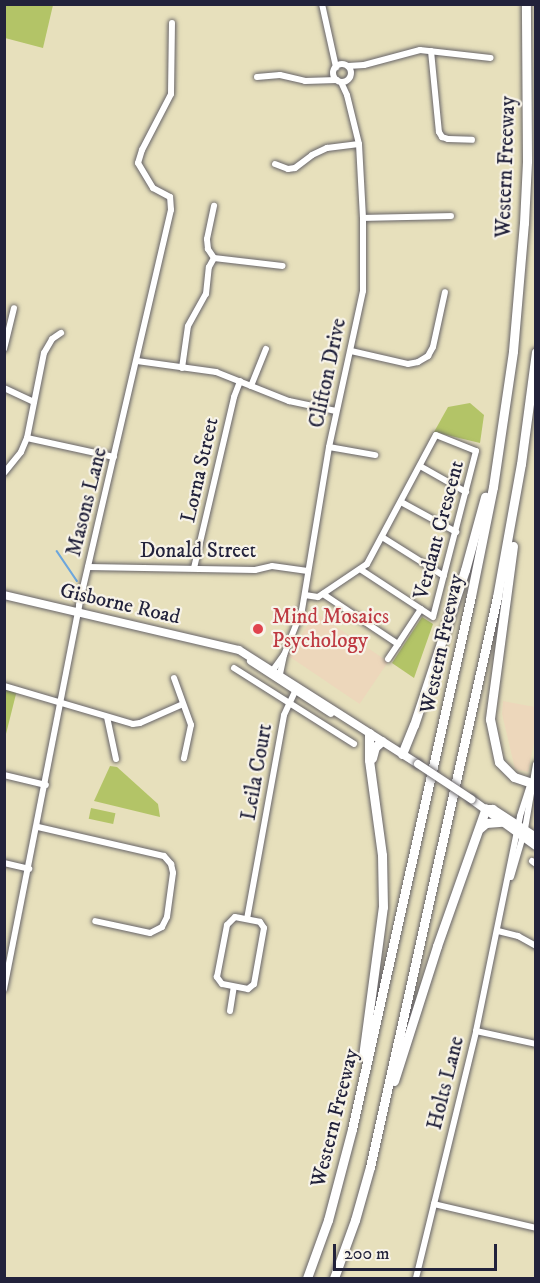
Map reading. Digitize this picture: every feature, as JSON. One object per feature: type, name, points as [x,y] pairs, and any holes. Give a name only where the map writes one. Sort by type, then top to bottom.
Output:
[{"type":"highway","name":"Western Freeway","points":[[307,1278],[328,1220],[352,1129],[478,563],[505,413],[518,308],[526,189],[527,34],[525,4]]},
{"type":"highway","name":"Western Freeway","points":[[334,1278],[355,1221],[370,1167],[497,597],[521,464],[536,352]]},
{"type":"highway","points":[[402,754],[414,725],[465,570],[505,413]]},
{"type":"highway","points":[[521,464],[490,719],[499,762],[514,777],[531,783]]},
{"type":"highway","points":[[352,1129],[376,972],[383,907],[380,834],[371,769],[369,733]]},
{"type":"highway","points":[[371,769],[373,751],[382,741]]},
{"type":"highway","points":[[370,1167],[416,1012],[486,809]]},
{"type":"highway","points":[[478,830],[486,822],[502,822]]},
{"type":"main road","name":"Gisborne Road","points":[[4,596],[227,646],[418,764],[502,822],[536,837]]},
{"type":"main road","name":"Gisborne Road","points":[[486,809],[493,809],[536,846]]},
{"type":"street","points":[[322,4],[335,69]]},
{"type":"street","name":"Masons Lane","points":[[4,989],[38,827],[77,613],[137,361],[172,200],[153,188],[138,163],[142,150],[171,94],[172,22]]},
{"type":"street","points":[[320,80],[335,69],[346,65],[364,66],[419,51],[490,58]]},
{"type":"street","points":[[431,51],[439,132],[442,137],[448,139],[472,140]]},
{"type":"street","points":[[333,54],[346,65],[350,77]]},
{"type":"street","points":[[257,77],[280,75],[305,81],[339,81],[350,77],[364,66]]},
{"type":"street","name":"Clifton Drive","points":[[275,674],[296,629],[304,595],[329,447],[363,291],[363,218],[358,144],[347,94],[335,69]]},
{"type":"street","name":"Clifton Drive","points":[[347,94],[350,77]]},
{"type":"street","points":[[275,164],[288,169],[295,168],[312,155],[327,148],[358,144]]},
{"type":"street","points":[[214,206],[207,240],[208,249],[214,258],[283,266]]},
{"type":"street","points":[[363,218],[451,216]]},
{"type":"street","points":[[182,368],[188,326],[206,294],[208,267],[214,258]]},
{"type":"street","points":[[351,351],[408,364],[418,362],[428,356],[433,346],[445,292]]},
{"type":"street","points":[[4,350],[14,308]]},
{"type":"street","points":[[5,473],[21,452],[27,438],[44,352],[52,339],[61,333]]},
{"type":"street","points":[[251,386],[266,349]]},
{"type":"street","points":[[137,361],[216,372],[289,401],[336,411]]},
{"type":"street","name":"Lorna Street","points":[[195,568],[240,381]]},
{"type":"street","points":[[4,388],[34,402]]},
{"type":"street","name":"Verdant Crescent","points":[[420,466],[436,435],[477,451],[433,617],[421,609]]},
{"type":"street","points":[[27,438],[114,457]]},
{"type":"street","points":[[329,447],[375,455]]},
{"type":"street","points":[[304,595],[318,597],[367,564],[420,466],[466,492]]},
{"type":"street","points":[[401,502],[456,532]]},
{"type":"street","points":[[382,537],[444,576]]},
{"type":"street","name":"Donald Street","points":[[88,567],[255,570],[272,566],[308,571]]},
{"type":"street","points":[[360,569],[421,609],[388,659]]},
{"type":"street","points":[[323,594],[398,644]]},
{"type":"street","name":"Leila Court","points":[[234,668],[354,744]]},
{"type":"street","points":[[174,678],[191,725],[184,758]]},
{"type":"street","points":[[4,686],[60,701],[86,712],[140,723],[183,704]]},
{"type":"street","name":"Leila Court","points":[[247,919],[284,716],[297,689]]},
{"type":"street","points":[[107,717],[116,759]]},
{"type":"street","name":"Holts Lane","points":[[416,1278],[476,1031],[536,764]]},
{"type":"street","points":[[4,775],[46,785]]},
{"type":"street","points":[[38,827],[164,856],[171,864],[173,873],[167,917],[162,927],[150,933],[95,921]]},
{"type":"street","points":[[4,863],[29,869]]},
{"type":"street","points":[[235,917],[263,925],[254,985],[247,989],[234,987],[221,984],[217,976],[229,921],[235,917]]},
{"type":"street","points":[[498,931],[518,936],[536,946]]},
{"type":"street","points":[[230,1011],[234,987]]},
{"type":"street","points":[[476,1031],[536,1044]]},
{"type":"street","points":[[434,1204],[536,1228]]},
{"type":"shaded area","points":[[316,613],[388,662],[360,704],[287,655]]},
{"type":"shaded area","points":[[503,701],[535,707],[535,738],[528,772],[515,769],[502,714]]},
{"type":"green space","points":[[5,4],[53,5],[43,48],[5,38]]},
{"type":"green space","points":[[470,403],[484,415],[480,443],[434,432],[448,407]]},
{"type":"green space","points":[[422,617],[433,624],[414,678],[392,663]]},
{"type":"green space","points":[[5,687],[17,690],[5,738]]},
{"type":"green space","points":[[110,766],[117,767],[158,804],[160,817],[94,801]]},
{"type":"green space","points":[[91,808],[115,813],[113,824],[89,819]]},
{"type":"waterway","points":[[57,551],[77,581]]},
{"type":"place","name":"Mind Mosaics Psychology","points":[[258,629]]}]
